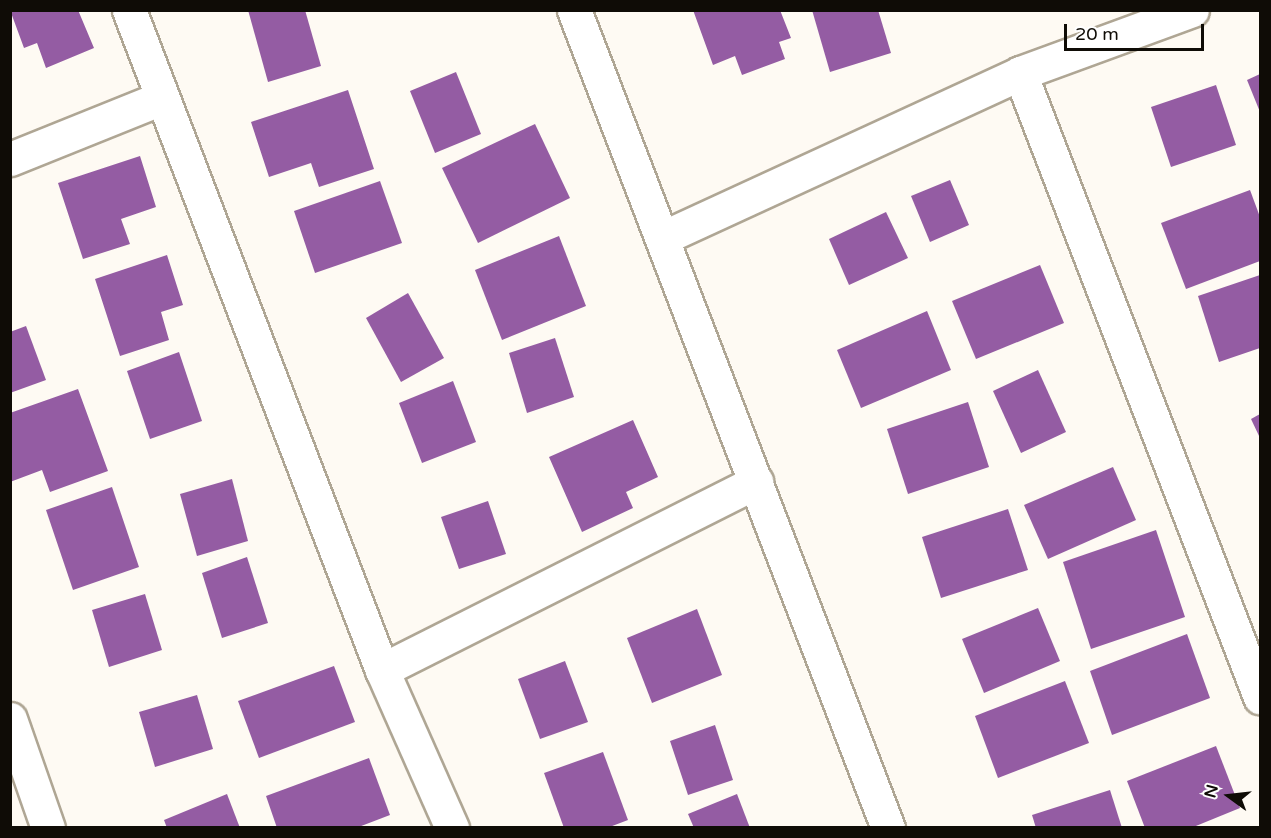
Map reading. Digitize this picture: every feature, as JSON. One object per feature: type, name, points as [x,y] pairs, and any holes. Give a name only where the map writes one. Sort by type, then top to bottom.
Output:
[{"type":"street","points":[[129,10],[382,670],[453,828]]},
{"type":"street","points":[[574,10],[888,828]]},
{"type":"street","points":[[662,238],[1020,73],[1192,10]]},
{"type":"street","points":[[1020,73],[1260,697]]},
{"type":"street","points":[[10,159],[162,98]]},
{"type":"street","points":[[382,670],[756,482]]},
{"type":"street","points":[[10,719],[48,828]]},
{"type":"building","points":[[10,10],[78,10],[94,48],[46,68],[37,43],[24,48]]},
{"type":"building","points":[[248,10],[305,10],[321,66],[268,82]]},
{"type":"building","points":[[693,10],[780,10],[791,38],[779,42],[785,59],[742,75],[735,56],[713,65]]},
{"type":"building","points":[[812,10],[878,10],[891,53],[830,72]]},
{"type":"building","points":[[456,72],[481,134],[435,153],[410,91]]},
{"type":"building","points":[[1260,74],[1260,112],[1247,80]]},
{"type":"building","points":[[1216,85],[1236,145],[1171,167],[1151,107]]},
{"type":"building","points":[[348,90],[374,169],[319,187],[311,163],[269,177],[251,122]]},
{"type":"building","points":[[535,124],[570,198],[478,243],[442,168]]},
{"type":"building","points":[[140,156],[156,207],[121,219],[130,244],[83,259],[58,183]]},
{"type":"building","points":[[950,180],[969,225],[930,242],[911,196]]},
{"type":"building","points":[[380,181],[402,243],[315,273],[294,211]]},
{"type":"building","points":[[1250,190],[1260,217],[1260,261],[1186,289],[1161,223]]},
{"type":"building","points":[[886,212],[908,258],[849,285],[829,239]]},
{"type":"building","points":[[559,236],[586,306],[502,340],[475,270]]},
{"type":"building","points":[[167,255],[183,305],[161,312],[169,340],[120,356],[95,279]]},
{"type":"building","points":[[1040,265],[1064,323],[976,359],[952,301]]},
{"type":"building","points":[[1260,275],[1260,348],[1219,362],[1198,296]]},
{"type":"building","points":[[408,293],[444,358],[401,382],[366,318]]},
{"type":"building","points":[[927,311],[951,370],[861,408],[837,350]]},
{"type":"building","points":[[26,326],[46,380],[10,393],[10,332]]},
{"type":"building","points":[[555,338],[574,397],[527,413],[509,353]]},
{"type":"building","points":[[179,352],[202,421],[150,439],[127,371]]},
{"type":"building","points":[[1038,370],[1066,432],[1021,453],[993,391]]},
{"type":"building","points":[[453,381],[476,442],[422,463],[399,403]]},
{"type":"building","points":[[78,389],[108,471],[50,492],[42,470],[10,482],[10,413]]},
{"type":"building","points":[[968,402],[989,467],[908,494],[887,429]]},
{"type":"building","points":[[1260,414],[1260,438],[1251,419]]},
{"type":"building","points":[[633,420],[658,477],[626,492],[633,508],[582,532],[549,457]]},
{"type":"building","points":[[1113,467],[1136,520],[1048,559],[1024,505]]},
{"type":"building","points":[[232,479],[248,541],[197,556],[180,494]]},
{"type":"building","points":[[112,487],[139,567],[73,590],[46,510]]},
{"type":"building","points":[[488,501],[506,554],[459,569],[441,517]]},
{"type":"building","points":[[1008,509],[1028,570],[941,598],[922,537]]},
{"type":"building","points":[[1156,530],[1185,617],[1091,649],[1063,562]]},
{"type":"building","points":[[247,557],[268,623],[222,638],[202,573]]},
{"type":"building","points":[[145,594],[162,650],[109,667],[92,610]]},
{"type":"building","points":[[1038,608],[1060,661],[984,693],[962,639]]},
{"type":"building","points":[[697,609],[722,675],[652,703],[627,638]]},
{"type":"building","points":[[1187,634],[1210,698],[1112,735],[1090,671]]},
{"type":"building","points":[[565,661],[588,722],[540,739],[518,679]]},
{"type":"building","points":[[334,666],[355,722],[259,758],[238,701]]},
{"type":"building","points":[[1065,681],[1089,743],[998,778],[975,716]]},
{"type":"building","points":[[197,695],[213,749],[155,767],[139,712]]},
{"type":"building","points":[[715,725],[733,780],[688,795],[670,741]]},
{"type":"building","points":[[1216,746],[1240,808],[1191,828],[1145,828],[1127,781]]},
{"type":"building","points":[[603,752],[628,820],[607,828],[564,828],[544,773]]},
{"type":"building","points":[[369,758],[390,815],[356,828],[277,828],[266,796]]},
{"type":"building","points":[[1110,790],[1122,828],[1036,828],[1032,815]]},
{"type":"building","points":[[227,794],[240,828],[167,828],[164,820]]},
{"type":"building","points":[[737,794],[750,828],[694,828],[688,814]]}]
